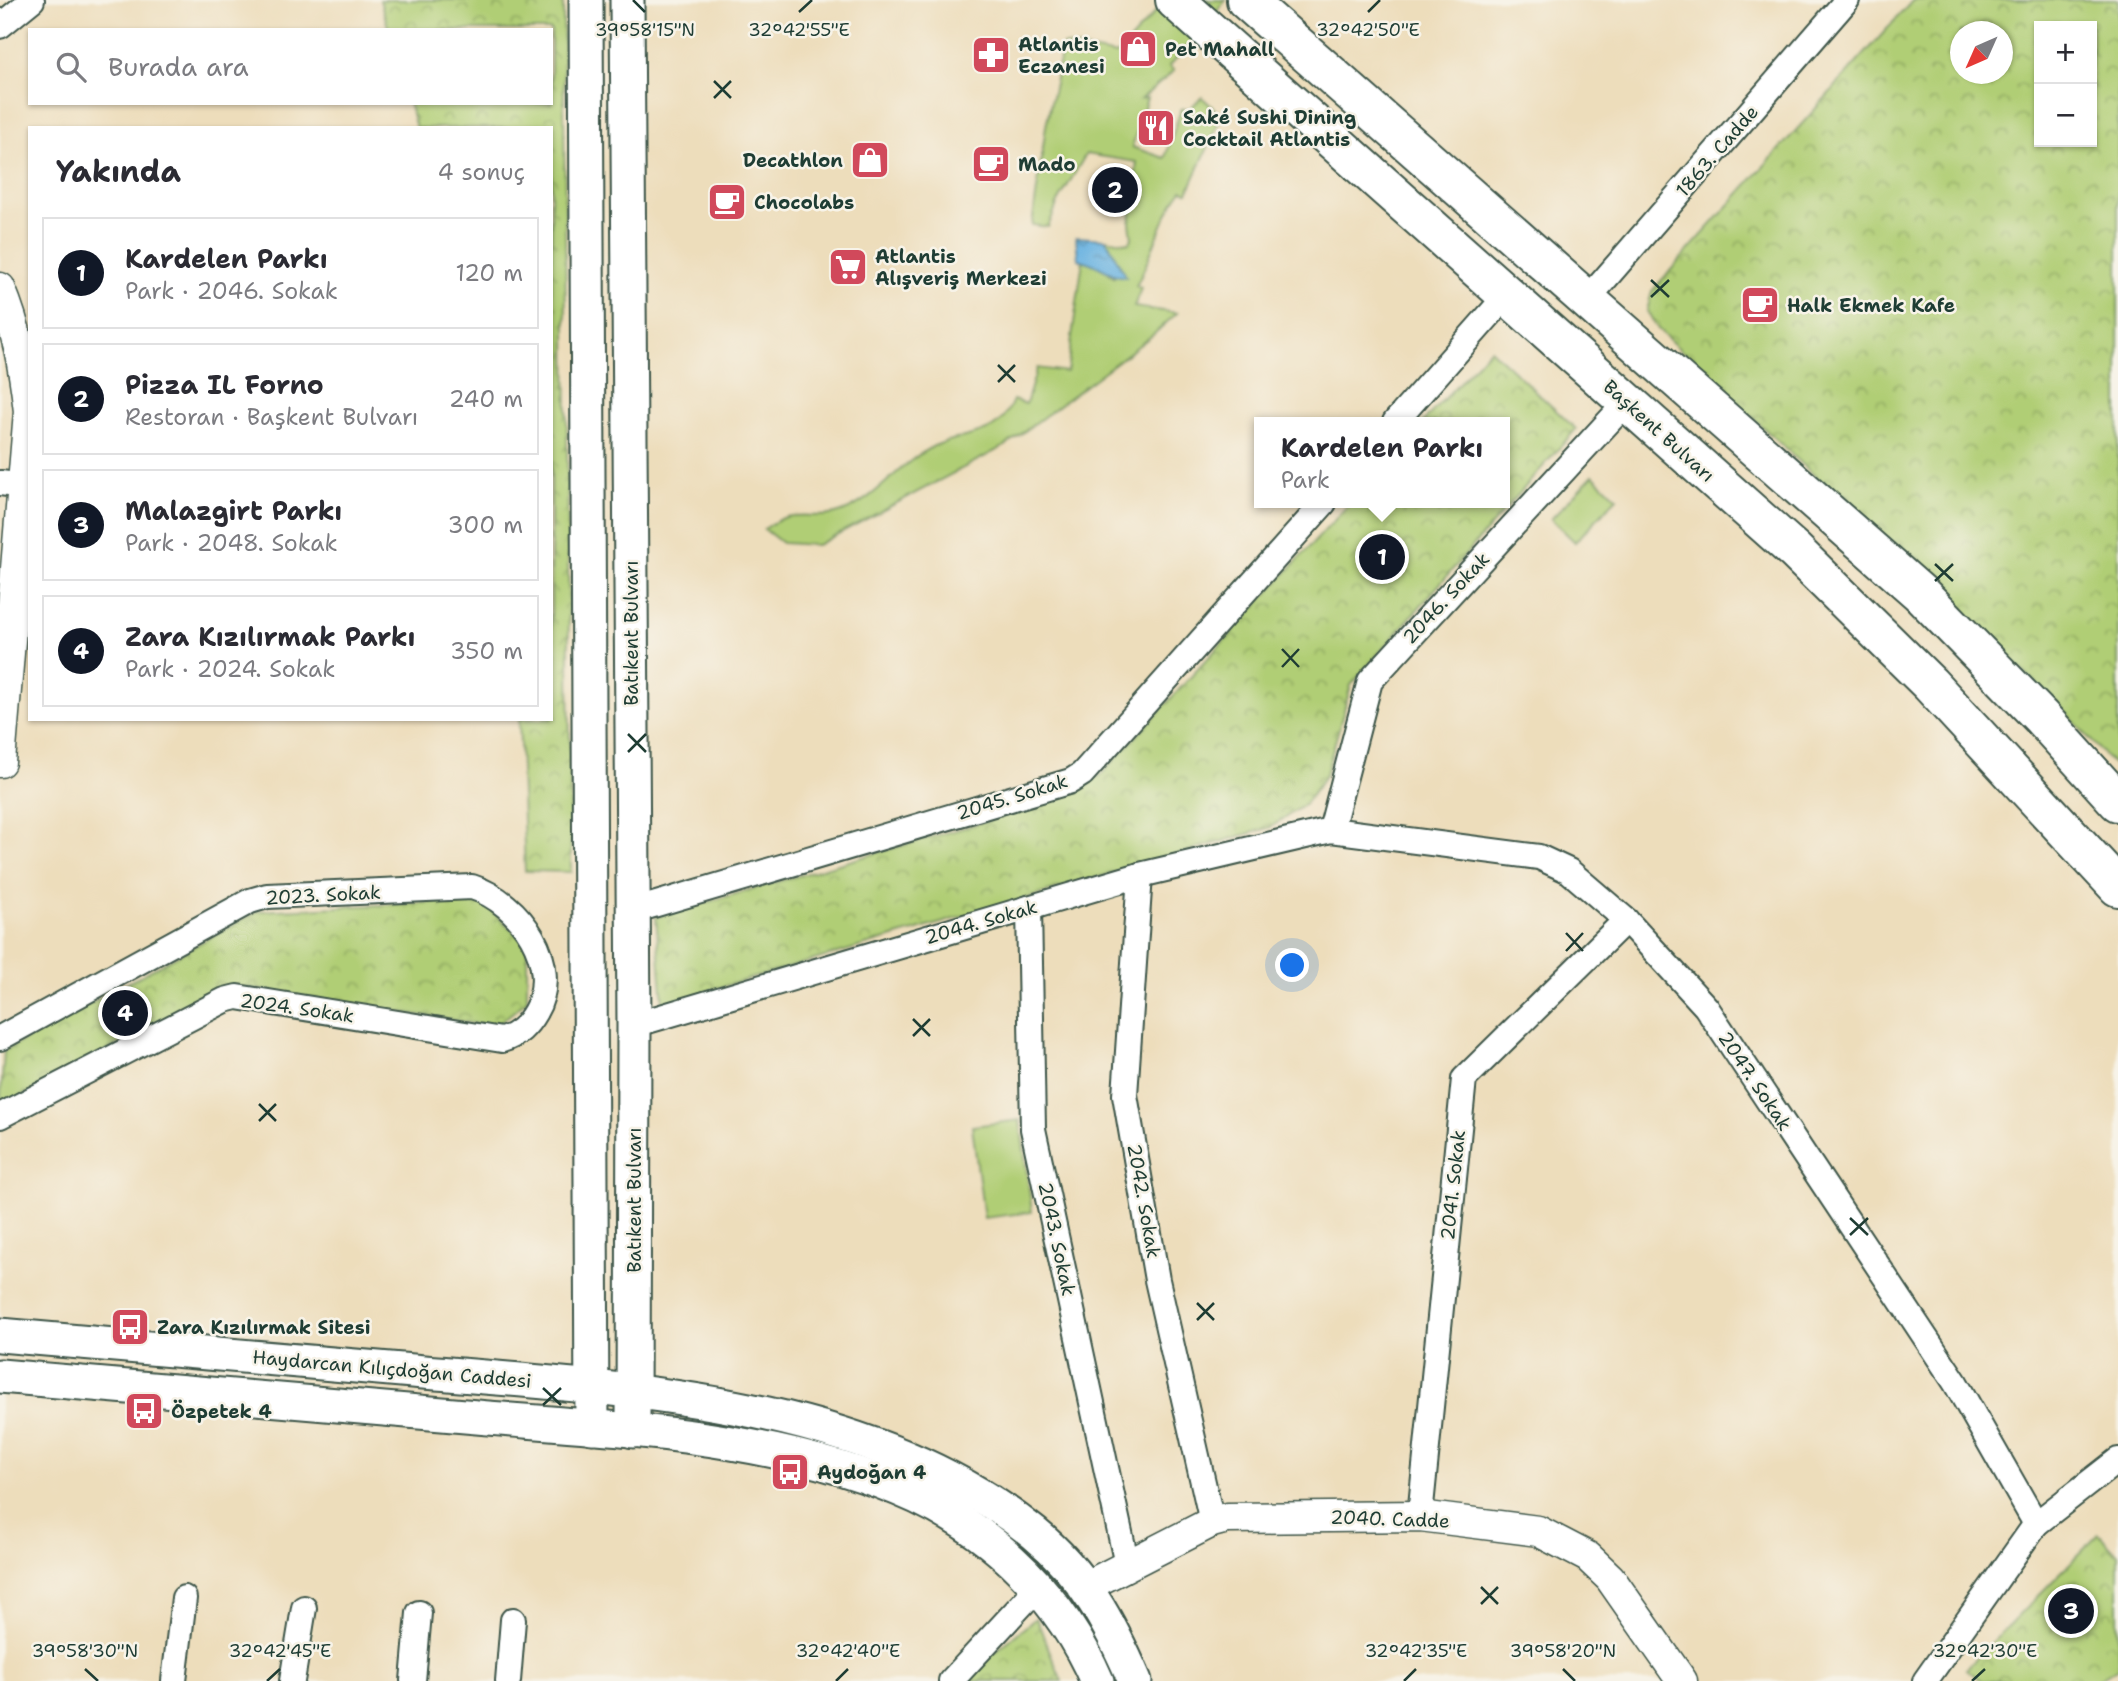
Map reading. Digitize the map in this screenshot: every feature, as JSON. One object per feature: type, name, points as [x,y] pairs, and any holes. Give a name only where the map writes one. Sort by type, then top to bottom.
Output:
[{"type":"main road","points":[[586,0],[592,1427]]},
{"type":"main road","name":"Batıkent Bulvarı","points":[[627,0],[634,1025],[633,1431]]},
{"type":"main road","name":"Başkent Bulvarı","points":[[1175,0],[1795,551],[1930,684],[2118,887]]},
{"type":"main road","points":[[1246,0],[1920,593],[2041,717],[2118,802]]},
{"type":"main road","points":[[592,1025],[634,1025]]},
{"type":"main road","name":"Haydarcan Kılıçdoğan Caddesi","points":[[0,1335],[592,1386],[785,1417],[870,1443],[917,1462],[1009,1514],[1036,1535],[1087,1586],[1112,1628],[1135,1681]]},
{"type":"main road","points":[[0,1376],[633,1431],[766,1448],[826,1462],[919,1498],[957,1520],[997,1549],[1047,1596],[1080,1645],[1097,1681]]},
{"type":"main road","points":[[1047,1596],[1087,1586]]},
{"type":"street","points":[[0,26],[32,0]]},
{"type":"street","name":"1863. Cadde","points":[[1586,301],[1847,0]]},
{"type":"street","points":[[0,288],[11,313],[24,365],[28,402]]},
{"type":"street","points":[[1399,417],[1507,294]]},
{"type":"street","name":"2046. Sokak","points":[[1331,830],[1370,681],[1626,403]]},
{"type":"street","points":[[1,749],[15,577],[12,484],[28,415]]},
{"type":"street","name":"2045. Sokak","points":[[633,911],[1082,775],[1320,508]]},
{"type":"street","name":"2044. Sokak","points":[[634,1025],[1140,875],[1331,830]]},
{"type":"street","name":"2047. Sokak","points":[[1331,830],[1539,857],[1569,871],[1626,920],[1706,1007],[1955,1382],[2036,1524]]},
{"type":"street","name":"2042. Sokak","points":[[1140,875],[1125,1095],[1157,1280],[1212,1522]]},
{"type":"street","name":"2023. Sokak","points":[[0,1038],[250,901],[267,896],[472,887],[491,896],[523,925],[536,943],[544,981]]},
{"type":"street","name":"2043. Sokak","points":[[1029,908],[1033,1129],[1126,1565]]},
{"type":"street","name":"2041. Sokak","points":[[1420,1516],[1464,1079],[1626,920]]},
{"type":"street","name":"2024. Sokak","points":[[0,1116],[225,1000],[247,998],[502,1040],[524,1028],[537,1007],[544,981]]},
{"type":"street","points":[[1932,1678],[2036,1524],[2118,1460]]},
{"type":"street","name":"2040. Cadde","points":[[1087,1586],[1212,1522],[1243,1517],[1420,1516],[1538,1531],[1580,1552],[1610,1578],[1682,1681]]},
{"type":"street","points":[[951,1681],[1047,1596]]},
{"type":"street","points":[[174,1681],[184,1598]]},
{"type":"street","points":[[292,1681],[304,1608]]},
{"type":"street","points":[[413,1681],[419,1613]]},
{"type":"street","points":[[508,1681],[513,1620]]},
{"type":"green space","points":[[380,0],[563,0],[571,872],[525,871],[519,721],[553,721],[553,126],[415,126],[410,105],[553,105],[553,28],[388,28]]},
{"type":"green space","points":[[1166,0],[1225,0],[1213,20],[1169,66],[1174,71],[1141,99],[1147,98],[1132,147],[1165,158],[1181,109],[1190,108],[1202,97],[1222,116],[1188,192],[1182,190],[1174,201],[1136,286],[1141,288],[1134,307],[1177,313],[1154,334],[1005,446],[817,545],[782,543],[764,529],[783,518],[835,514],[855,506],[921,453],[934,446],[990,428],[1007,413],[1013,400],[1026,404],[1037,368],[1067,372],[1083,260],[1097,263],[1114,277],[1121,268],[1106,239],[1129,243],[1132,238],[1130,223],[1137,162],[1086,154],[1058,202],[1048,227],[1032,225],[1046,126],[1063,45],[1117,55]]},
{"type":"green space","points":[[1913,0],[2118,0],[2118,770],[2058,704],[1658,329],[1647,311],[1652,291]]},
{"type":"green space","points":[[1490,349],[1576,429],[1510,504],[1510,417],[1428,417]]},
{"type":"green space","points":[[1593,475],[1617,498],[1575,542],[1551,519]]},
{"type":"green space","points":[[1345,508],[1507,508],[1351,685],[1326,774],[1305,804],[1271,827],[663,1004],[656,917],[987,821],[1100,776]]},
{"type":"green space","points":[[482,900],[527,945],[527,1000],[495,1027],[230,985],[0,1108],[4,1051],[258,911]]},
{"type":"green space","points":[[1020,1120],[1032,1212],[984,1218],[972,1126]]},
{"type":"green space","points":[[2099,1534],[2118,1555],[2118,1667],[2096,1681],[1983,1681],[1966,1669]]},
{"type":"green space","points":[[1036,1618],[1062,1681],[964,1681],[970,1673]]},
{"type":"water","points":[[1076,237],[1106,239],[1126,277],[1078,259]]},
{"type":"pier","points":[[1237,0],[1255,32],[1237,60],[1211,83],[1189,61],[1219,29]]},
{"type":"place","name":"Pet Mahall","points":[[1138,49]]},
{"type":"place","name":"Atlantis Eczanesi","points":[[991,55]]},
{"type":"place","name":"Saké Sushi Dining Cocktail Atlantis","points":[[1156,128]]},
{"type":"place","name":"Decathlon","points":[[870,160]]},
{"type":"place","name":"Mado","points":[[991,164]]},
{"type":"place","name":"Pizza IL Forno","points":[[1115,190]]},
{"type":"place","name":"Chocolabs","points":[[727,202]]},
{"type":"place","name":"Atlantis Alışveriş Merkezi","points":[[848,267]]},
{"type":"place","name":"Halk Ekmek Kafe","points":[[1760,305]]},
{"type":"place","name":"Kardelen Parkı","points":[[1382,557]]},
{"type":"place","name":"Zara Kızılırmak Parkı","points":[[125,1013]]},
{"type":"place","name":"Zara Kızılırmak Sitesi","points":[[130,1327]]},
{"type":"place","name":"Özpetek 4","points":[[144,1411]]},
{"type":"place","name":"Aydoğan 4","points":[[790,1472]]},
{"type":"place","name":"Malazgirt Parkı","points":[[2071,1611]]}]
